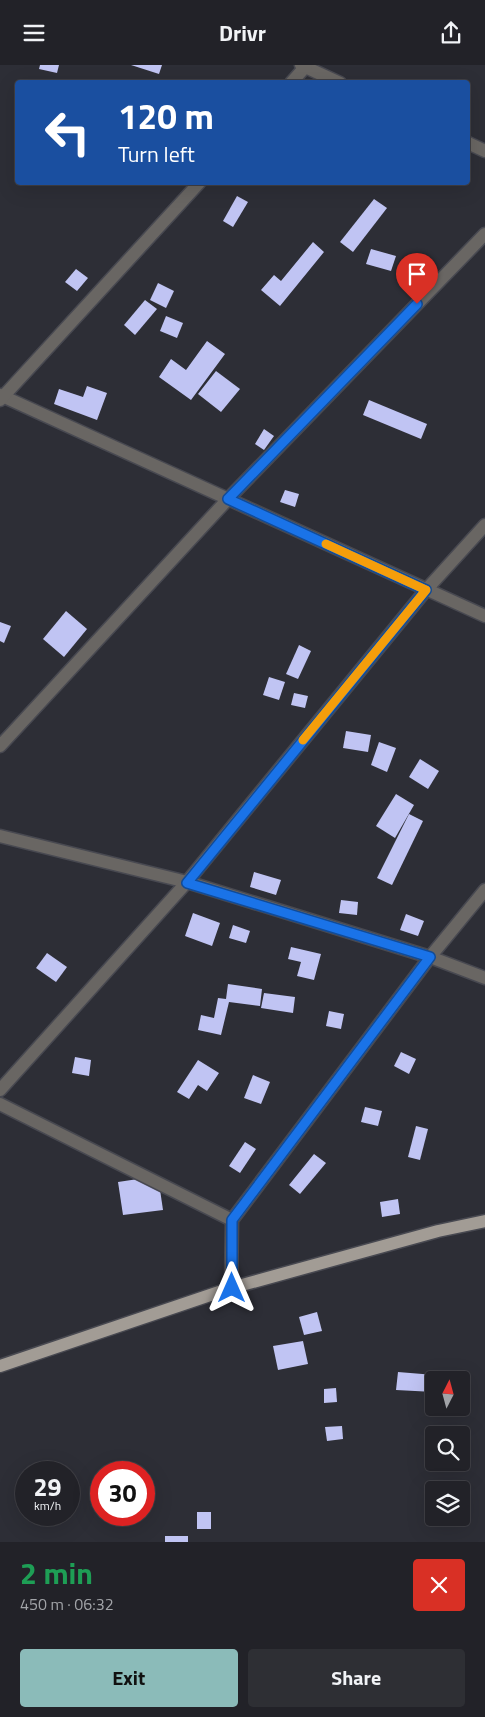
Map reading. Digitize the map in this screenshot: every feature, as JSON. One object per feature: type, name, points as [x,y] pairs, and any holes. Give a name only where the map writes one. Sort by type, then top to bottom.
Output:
[{"type":"main road","points":[[0,1366],[232,1288],[438,1231],[485,1221]]},
{"type":"street","points":[[293,80],[303,66],[333,80]]},
{"type":"street","points":[[470,144],[485,151]]},
{"type":"street","points":[[197,185],[1,397],[485,617]]},
{"type":"street","points":[[0,746],[228,499],[485,234]]},
{"type":"street","points":[[0,1091],[187,883],[426,590],[485,525]]},
{"type":"street","points":[[0,836],[187,883],[430,957],[485,978]]},
{"type":"street","points":[[232,1288],[232,1220],[430,957],[485,890]]},
{"type":"street","points":[[0,1104],[232,1220]]},
{"type":"building","points":[[40,65],[59,65],[57,73],[39,69]]},
{"type":"building","points":[[131,65],[162,65],[159,74]]},
{"type":"building","points":[[237,196],[248,202],[233,227],[223,221]]},
{"type":"building","points":[[374,199],[387,208],[353,252],[340,242]]},
{"type":"building","points":[[313,242],[324,252],[280,306],[261,290],[274,275],[281,281]]},
{"type":"building","points":[[371,249],[396,256],[391,271],[366,264]]},
{"type":"building","points":[[420,259],[432,269],[419,283],[408,273]]},
{"type":"building","points":[[76,269],[88,278],[77,291],[65,282]]},
{"type":"building","points":[[158,283],[174,291],[166,308],[150,300]]},
{"type":"building","points":[[145,300],[157,309],[135,335],[124,325]]},
{"type":"building","points":[[166,316],[183,323],[177,338],[160,331]]},
{"type":"building","points":[[207,341],[225,354],[191,400],[159,377],[171,359],[186,370]]},
{"type":"building","points":[[216,371],[240,389],[221,412],[198,394]]},
{"type":"building","points":[[87,386],[107,393],[97,420],[54,404],[59,389],[83,397]]},
{"type":"building","points":[[369,400],[427,424],[421,439],[363,415]]},
{"type":"building","points":[[264,429],[274,436],[264,450],[255,444]]},
{"type":"building","points":[[285,490],[299,494],[295,507],[280,502]]},
{"type":"building","points":[[66,611],[87,629],[64,657],[43,639]]},
{"type":"building","points":[[0,622],[11,626],[4,643],[0,641]]},
{"type":"building","points":[[299,645],[311,651],[298,679],[286,674]]},
{"type":"building","points":[[269,677],[285,682],[279,700],[263,695]]},
{"type":"building","points":[[294,693],[308,696],[305,708],[291,705]]},
{"type":"building","points":[[346,731],[371,735],[368,752],[343,748]]},
{"type":"building","points":[[379,742],[396,748],[387,772],[371,765]]},
{"type":"building","points":[[420,759],[439,771],[428,789],[409,777]]},
{"type":"building","points":[[396,794],[414,805],[395,838],[376,826]]},
{"type":"building","points":[[409,814],[423,821],[392,885],[377,878]]},
{"type":"building","points":[[254,872],[281,880],[276,895],[250,887]]},
{"type":"building","points":[[341,900],[358,902],[357,915],[339,913]]},
{"type":"building","points":[[193,913],[220,923],[212,946],[185,936]]},
{"type":"building","points":[[406,914],[424,921],[418,936],[400,930]]},
{"type":"building","points":[[233,925],[250,931],[246,943],[229,938]]},
{"type":"building","points":[[291,947],[321,954],[314,980],[297,976],[301,962],[288,959]]},
{"type":"building","points":[[47,953],[67,967],[56,982],[36,968]]},
{"type":"building","points":[[228,984],[262,989],[260,1006],[229,1002],[221,1035],[198,1030],[201,1015],[214,1018],[218,998],[226,999]]},
{"type":"building","points":[[264,993],[295,997],[293,1013],[261,1008]]},
{"type":"building","points":[[329,1011],[344,1014],[341,1029],[326,1026]]},
{"type":"building","points":[[401,1052],[416,1059],[409,1074],[394,1066]]},
{"type":"building","points":[[75,1057],[91,1060],[89,1076],[72,1073]]},
{"type":"building","points":[[198,1060],[219,1073],[207,1091],[198,1085],[189,1099],[177,1092]]},
{"type":"building","points":[[253,1075],[270,1082],[261,1104],[244,1098]]},
{"type":"building","points":[[365,1107],[382,1111],[378,1126],[361,1122]]},
{"type":"building","points":[[416,1126],[428,1129],[420,1160],[408,1157]]},
{"type":"building","points":[[245,1142],[256,1149],[240,1173],[229,1166]]},
{"type":"building","points":[[314,1154],[326,1163],[300,1194],[289,1185]]},
{"type":"building","points":[[158,1176],[163,1210],[123,1215],[118,1182]]},
{"type":"building","points":[[398,1199],[400,1214],[382,1217],[380,1202]]},
{"type":"building","points":[[317,1312],[322,1331],[304,1335],[299,1317]]},
{"type":"building","points":[[303,1341],[308,1364],[278,1370],[273,1346]]},
{"type":"building","points":[[398,1372],[425,1374],[425,1392],[396,1390]]},
{"type":"building","points":[[336,1388],[337,1402],[324,1403],[324,1389]]},
{"type":"building","points":[[342,1426],[343,1439],[327,1441],[325,1427]]},
{"type":"building","points":[[197,1512],[211,1512],[211,1529],[197,1529]]},
{"type":"building","points":[[165,1536],[188,1536],[188,1542],[165,1542]]},
{"type":"slow traffic","points":[[303,740],[426,590],[326,544]]},
{"type":"route","points":[[232,1288],[232,1220],[430,957],[187,883],[426,590],[228,499],[417,304]]}]
